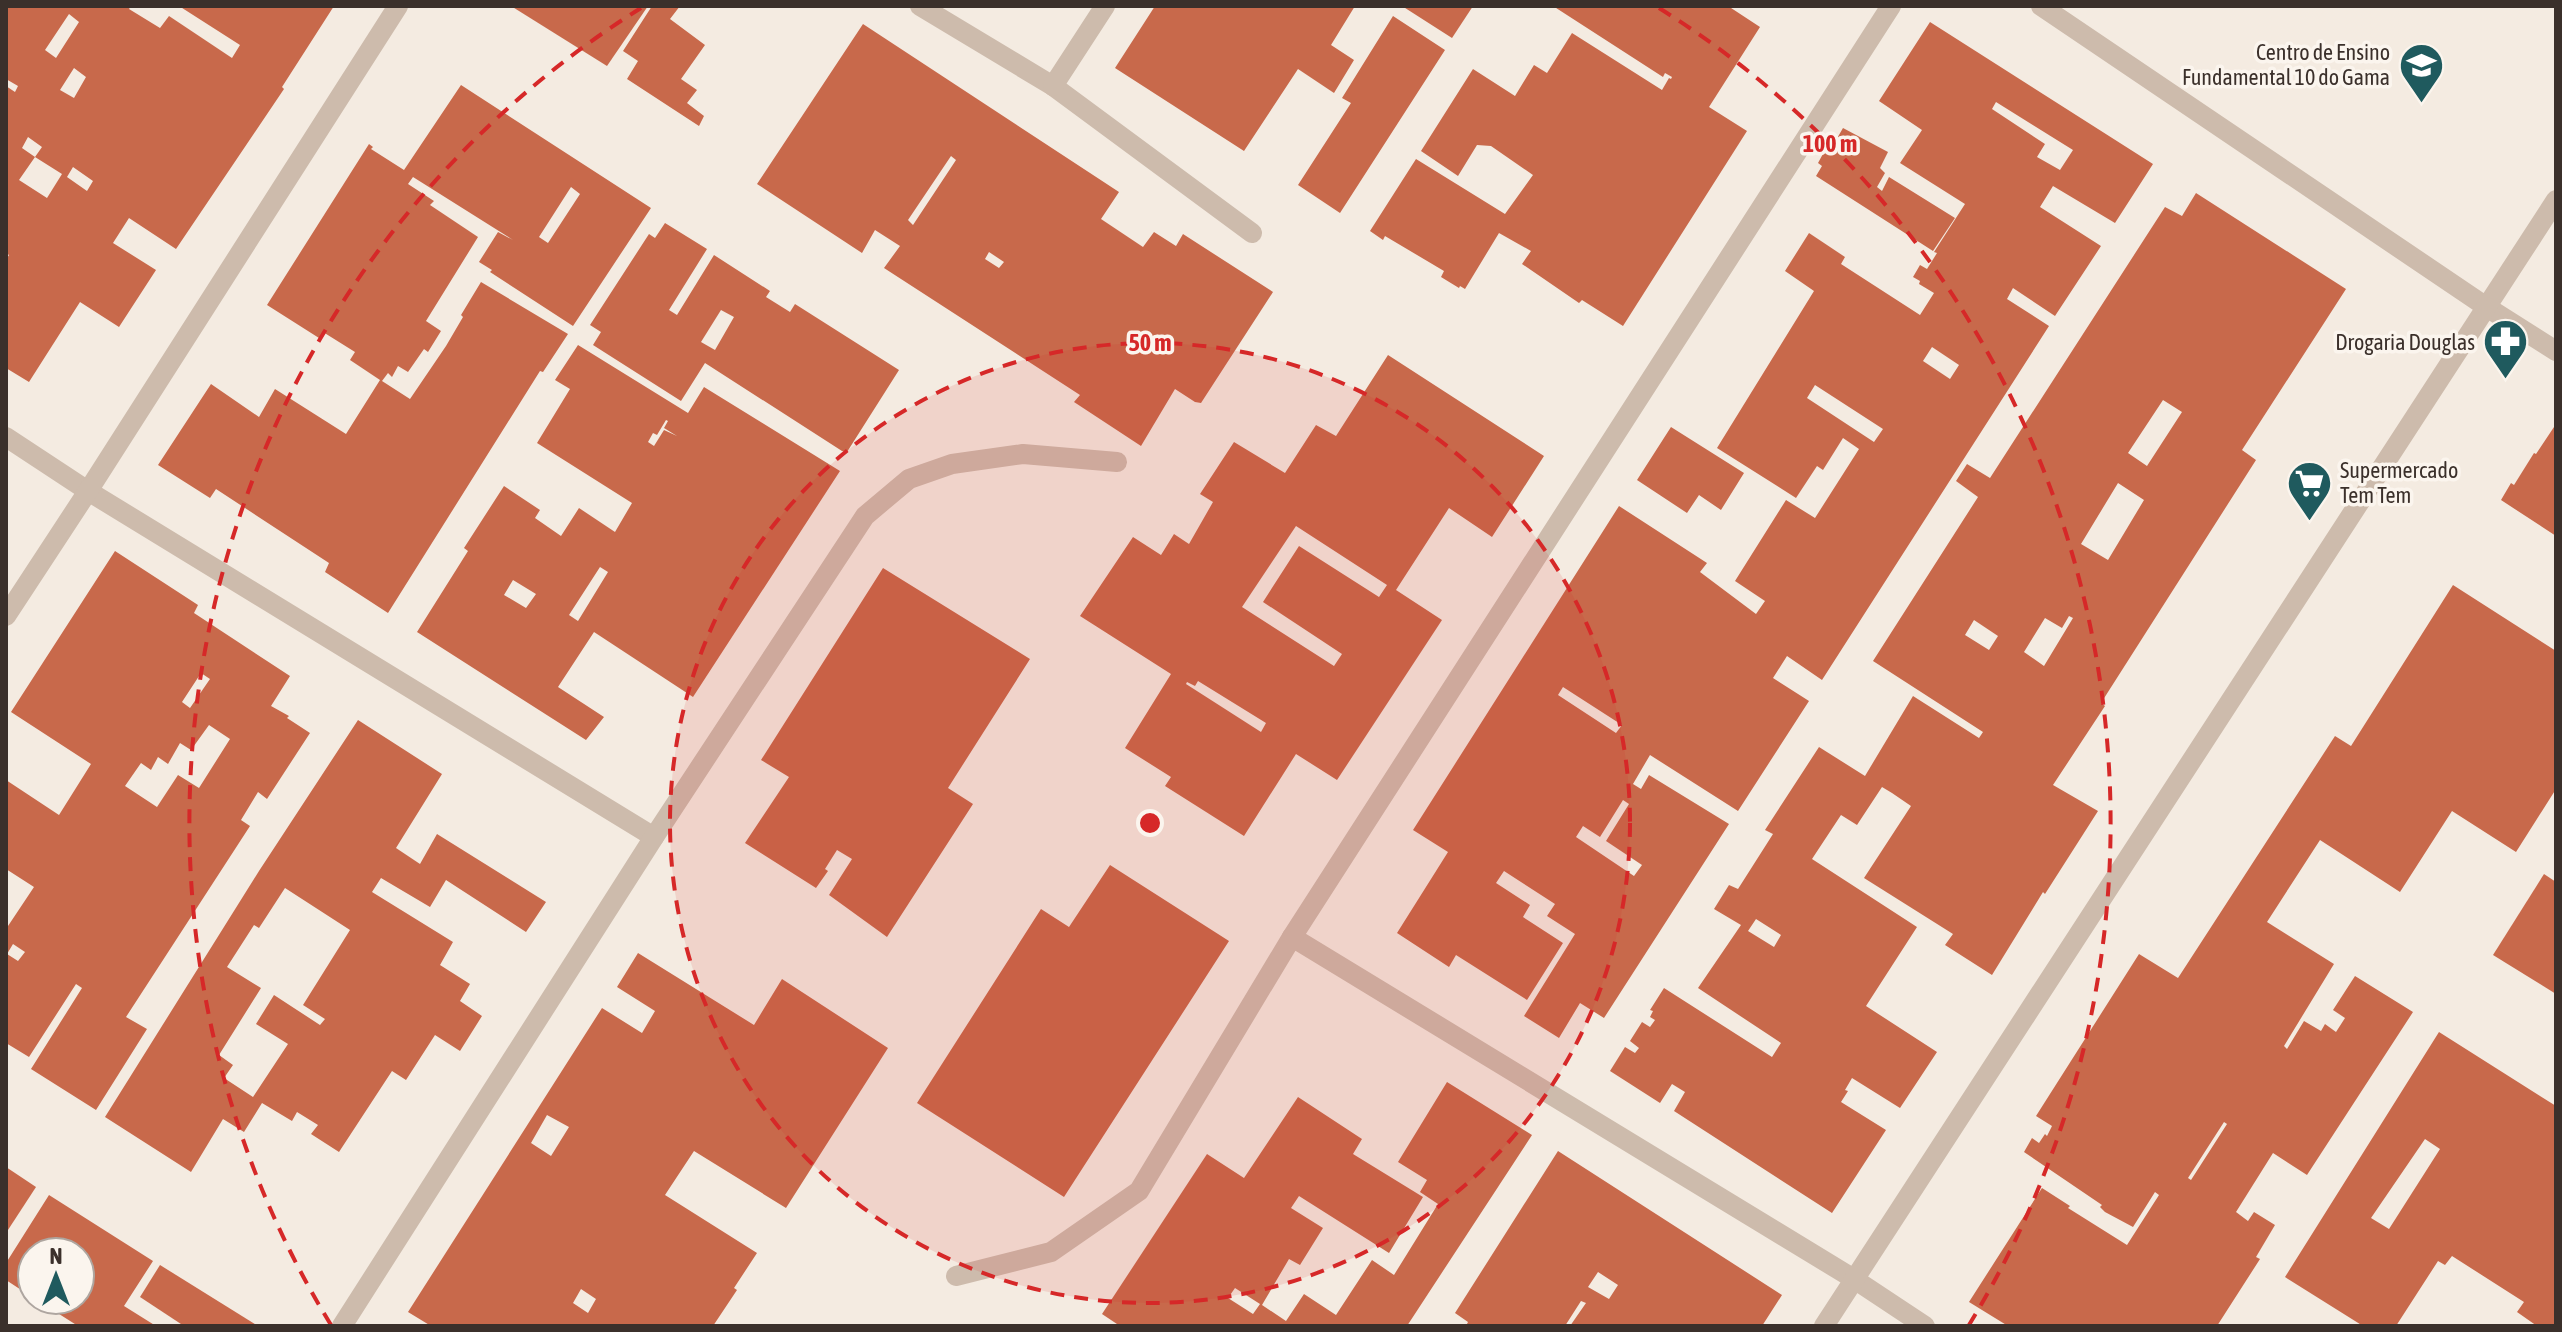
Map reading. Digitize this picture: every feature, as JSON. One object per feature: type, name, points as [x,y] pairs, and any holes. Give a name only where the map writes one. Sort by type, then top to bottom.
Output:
[{"type":"street","points":[[6,616],[398,6]]},
{"type":"street","points":[[920,6],[1053,86],[1252,233]]},
{"type":"street","points":[[1053,86],[1105,6]]},
{"type":"street","points":[[956,1276],[1051,1252],[1139,1191],[1292,937],[1891,6]]},
{"type":"street","points":[[2041,6],[2556,351]]},
{"type":"street","points":[[1824,1326],[2556,200]]},
{"type":"street","points":[[6,437],[88,491],[654,837]]},
{"type":"street","points":[[342,1326],[654,837],[865,516],[909,479],[952,464],[1023,454],[1117,462]]},
{"type":"street","points":[[1292,937],[1854,1279],[1925,1326]]},
{"type":"building","points":[[6,6],[131,6],[129,9],[160,28],[169,16],[232,58],[240,45],[179,6],[334,6],[282,87],[284,89],[176,249],[129,218],[113,243],[156,270],[119,327],[80,302],[29,382],[6,368],[6,260],[9,255],[6,253],[6,86],[15,92],[18,86],[6,79]],"holes":[[[69,14],[79,22],[56,58],[45,50]],[[74,68],[86,77],[74,98],[60,90]],[[28,137],[42,147],[35,157],[22,148]],[[35,157],[62,174],[47,198],[19,180]],[[73,167],[93,181],[87,191],[67,177]]]},
{"type":"building","points":[[511,6],[648,6],[607,66]]},
{"type":"building","points":[[652,6],[680,6],[670,19],[705,45],[681,79],[697,90],[687,103],[704,116],[699,126],[627,79],[638,61],[623,51]]},
{"type":"building","points":[[1155,6],[1355,6],[1331,45],[1354,60],[1334,93],[1298,69],[1244,151],[1115,68]]},
{"type":"building","points":[[1402,6],[1473,6],[1452,38]]},
{"type":"building","points":[[1553,6],[1728,6],[1760,27],[1709,107],[1747,131],[1623,326],[1582,300],[1579,303],[1522,264],[1531,251],[1499,233],[1465,289],[1441,277],[1444,271],[1385,236],[1383,240],[1370,231],[1416,159],[1505,214],[1533,175],[1491,146],[1477,145],[1458,176],[1421,151],[1473,69],[1515,96],[1534,65],[1547,73],[1572,33],[1662,90],[1671,79],[1665,73],[1663,77]]},
{"type":"building","points":[[1393,16],[1445,50],[1340,213],[1298,185],[1351,103],[1342,98]]},
{"type":"building","points":[[1930,22],[2153,164],[2115,223],[2053,186],[2040,207],[2101,246],[2055,316],[2013,288],[2007,299],[2049,326],[1822,680],[1787,656],[1773,678],[1809,701],[1738,811],[1650,755],[1633,784],[1641,789],[1649,775],[1729,824],[1604,1018],[1580,1003],[1559,1038],[1524,1016],[1575,934],[1547,916],[1555,904],[1504,871],[1496,883],[1530,905],[1523,917],[1563,943],[1527,1000],[1456,955],[1449,967],[1397,933],[1448,852],[1413,830],[1619,506],[1707,563],[1700,572],[1756,614],[1765,601],[1735,581],[1786,500],[1815,518],[1859,449],[1843,438],[1823,470],[1817,466],[1796,498],[1717,448],[1814,291],[1785,271],[1809,233],[1845,257],[1841,264],[1920,315],[1934,293],[1913,277],[1920,265],[1927,269],[1937,253],[1934,252],[1965,204],[1900,163],[1922,130],[1879,101]],"holes":[[[1996,102],[2073,150],[2060,170],[2037,157],[2045,144],[1992,109]],[[1932,347],[1959,365],[1950,379],[1923,361]],[[1815,385],[1883,429],[1874,442],[1807,398]],[[1563,687],[1622,725],[1616,733],[1558,695]],[[1623,800],[1629,804],[1606,841],[1642,865],[1634,876],[1576,837],[1583,826],[1600,837]]]},
{"type":"building","points":[[863,24],[1119,192],[1101,219],[1143,247],[1154,232],[1176,246],[1183,234],[1273,292],[1201,403],[1175,389],[1141,446],[1074,402],[1080,395],[884,268],[900,246],[875,230],[862,253],[757,184]],"holes":[[[951,156],[956,160],[913,225],[908,220]],[[989,252],[1004,262],[999,268],[985,259]]]},
{"type":"building","points":[[461,85],[651,208],[573,326],[479,262],[498,232],[513,240],[413,177],[408,184],[434,201],[430,205],[478,237],[426,321],[441,331],[428,352],[424,349],[408,372],[398,366],[392,377],[388,373],[382,381],[410,399],[446,346],[481,282],[568,334],[543,372],[540,371],[388,613],[325,572],[329,563],[216,489],[210,498],[158,465],[211,384],[259,417],[275,389],[346,434],[380,380],[350,360],[355,352],[323,332],[319,338],[267,305],[369,144],[373,147],[371,149],[404,170]],"holes":[[[571,187],[580,194],[548,243],[539,237]]]},
{"type":"building","points":[[1843,128],[1888,152],[1880,168],[1885,173],[1877,187],[1882,191],[1889,177],[1955,218],[1933,251],[1816,176],[1822,166],[1818,163],[1824,152],[1828,154]]},
{"type":"building","points":[[2196,193],[2346,289],[2242,450],[2256,460],[2101,703],[2105,706],[2053,785],[2098,811],[1992,975],[1945,945],[1953,934],[1864,878],[1911,806],[1892,793],[1882,787],[1857,825],[1841,815],[1812,859],[1917,927],[1866,1006],[1937,1052],[1900,1108],[1852,1078],[1841,1102],[1886,1130],[1832,1213],[1674,1111],[1685,1092],[1672,1084],[1660,1103],[1610,1071],[1625,1047],[1635,1053],[1639,1048],[1630,1041],[1642,1022],[1650,1027],[1655,1020],[1650,1017],[1653,1011],[1650,1010],[1664,988],[1772,1057],[1781,1043],[1698,988],[1741,925],[1714,909],[1729,885],[1738,889],[1773,834],[1765,830],[1819,747],[1865,776],[1913,696],[1979,738],[1983,732],[1873,661],[1978,497],[1956,481],[1967,464],[1990,478],[2165,207],[2182,216]],"holes":[[[2163,400],[2182,412],[2147,466],[2128,453]],[[2118,483],[2144,500],[2108,560],[2081,544]],[[2069,616],[2073,618],[2044,666],[2024,652],[2045,618],[2062,628]],[[1974,620],[1998,636],[1989,650],[1965,635]],[[1756,919],[1781,935],[1774,947],[1748,931]]]},
{"type":"building","points":[[665,223],[707,249],[669,310],[677,315],[714,255],[770,291],[766,297],[790,312],[795,304],[899,370],[847,452],[705,363],[681,401],[593,345],[601,332],[590,325],[649,234],[655,238]],"holes":[[[721,310],[734,317],[715,350],[701,342]]]},
{"type":"building","points":[[578,345],[688,413],[704,387],[840,471],[693,697],[594,632],[558,687],[604,717],[586,740],[417,632],[468,551],[464,548],[504,486],[540,510],[535,518],[561,536],[579,508],[615,532],[632,503],[537,443],[570,389],[555,380]],"holes":[[[666,420],[664,428],[677,436],[664,430],[654,446],[648,442],[653,433],[657,435]],[[600,567],[608,572],[578,621],[569,615]],[[513,580],[536,594],[526,608],[504,595]]]},
{"type":"building","points":[[1388,355],[1544,456],[1492,537],[1449,508],[1396,590],[1442,620],[1337,780],[1296,754],[1244,836],[1165,786],[1171,777],[1125,748],[1171,674],[1080,616],[1133,537],[1161,555],[1174,534],[1189,544],[1213,502],[1200,494],[1234,442],[1285,473],[1316,425],[1336,436]],"holes":[[[1296,526],[1387,585],[1379,597],[1299,546],[1263,602],[1342,654],[1334,666],[1242,607]],[[1198,681],[1266,723],[1261,732],[1186,684],[1195,686]]]},
{"type":"building","points":[[2556,424],[2556,536],[2501,500]]},
{"type":"building","points":[[1671,427],[1744,473],[1721,510],[1699,495],[1687,513],[1637,480]]},
{"type":"building","points":[[115,551],[198,605],[194,613],[290,676],[271,706],[310,733],[267,799],[258,792],[241,820],[250,826],[126,1017],[147,1029],[96,1110],[31,1069],[82,988],[76,984],[29,1057],[6,1043],[6,929],[34,887],[6,869],[6,780],[59,815],[91,764],[11,712]],"holes":[[[201,673],[210,679],[190,708],[182,702]],[[209,725],[230,739],[199,788],[178,775],[157,807],[125,786],[141,763],[151,770],[158,757],[168,764],[180,743],[191,750]],[[13,944],[25,952],[18,961],[7,954]]]},
{"type":"building","points":[[883,568],[1030,659],[948,788],[973,804],[887,937],[829,895],[852,859],[837,850],[816,888],[745,843],[789,777],[761,760]]},
{"type":"building","points":[[2453,585],[2556,651],[2556,789],[2516,852],[2452,811],[2400,892],[2320,840],[2267,922],[2334,964],[2284,1046],[2287,1049],[2304,1021],[2321,1031],[2325,1024],[2336,1032],[2345,1018],[2333,1010],[2355,976],[2413,1012],[2307,1175],[2273,1153],[2236,1212],[2248,1221],[2254,1212],[2275,1225],[2256,1257],[2260,1259],[2217,1326],[2008,1326],[1969,1302],[2042,1188],[2127,1245],[2159,1195],[2155,1192],[2133,1227],[2105,1212],[2100,1207],[2102,1205],[2024,1152],[2032,1138],[2039,1143],[2052,1126],[2036,1116],[2139,954],[2178,978],[2335,736],[2351,746]],"holes":[[[2224,1122],[2227,1124],[2191,1180],[2188,1178]]]},
{"type":"building","points":[[358,720],[442,774],[396,848],[420,864],[437,834],[546,902],[526,932],[446,880],[430,907],[381,878],[372,892],[453,942],[440,965],[470,984],[460,1001],[482,1016],[460,1051],[435,1035],[406,1080],[392,1071],[339,1152],[311,1134],[318,1125],[297,1112],[292,1121],[262,1103],[244,1132],[223,1119],[191,1172],[105,1117]],"holes":[[[285,888],[350,930],[303,1005],[325,1019],[320,1025],[274,995],[256,1024],[288,1044],[253,1097],[224,1078],[233,1065],[219,1055],[261,988],[227,967],[254,925],[259,928]]]},
{"type":"building","points":[[1110,865],[1229,941],[1064,1197],[917,1103],[1041,909],[1069,927]]},
{"type":"building","points":[[2544,874],[2556,882],[2556,994],[2493,955]]},
{"type":"building","points":[[638,953],[754,1025],[782,979],[888,1048],[786,1208],[694,1151],[665,1195],[757,1253],[713,1326],[431,1326],[408,1312],[602,1008],[642,1033],[655,1011],[617,987]],"holes":[[[547,1115],[569,1127],[551,1156],[531,1143]],[[581,1289],[596,1299],[588,1313],[573,1303]]]},
{"type":"building","points":[[2439,1032],[2556,1106],[2556,1326],[2537,1326],[2517,1312],[2524,1302],[2452,1256],[2445,1265],[2438,1261],[2396,1326],[2363,1326],[2285,1277]],"holes":[[[2425,1139],[2440,1149],[2389,1229],[2371,1218]]]},
{"type":"building","points":[[1447,1082],[1532,1135],[1407,1326],[1120,1326],[1102,1314],[1207,1154],[1244,1178],[1298,1097],[1362,1139],[1353,1154],[1423,1197],[1389,1253],[1299,1196],[1291,1208],[1323,1228],[1300,1265],[1289,1259],[1262,1305],[1286,1321],[1304,1294],[1336,1315],[1372,1260],[1394,1275],[1438,1204],[1420,1192],[1427,1180],[1398,1162]],"holes":[[[1235,1288],[1260,1304],[1253,1314],[1228,1298]]]},
{"type":"building","points":[[1558,1151],[1782,1295],[1762,1326],[1570,1326],[1586,1303],[1581,1301],[1565,1326],[1466,1326],[1468,1322],[1455,1313]],"holes":[[[1598,1272],[1618,1285],[1609,1299],[1588,1287]]]},
{"type":"building","points":[[6,1167],[36,1187],[6,1233]]},
{"type":"building","points":[[49,1195],[153,1261],[124,1306],[156,1326],[78,1326],[62,1316],[96,1316],[96,1236],[23,1236]]},
{"type":"building","points":[[16,1247],[16,1287],[6,1280],[6,1263]]},
{"type":"building","points":[[160,1265],[258,1326],[184,1326],[140,1297]]},
{"type":"place","name":"Centro de Ensino Fundamental 10 do Gama","points":[[2421,104]]},
{"type":"place","name":"Drogaria Douglas","points":[[2506,381]]},
{"type":"place","name":"Supermercado Tem Tem","points":[[2309,522]]}]
